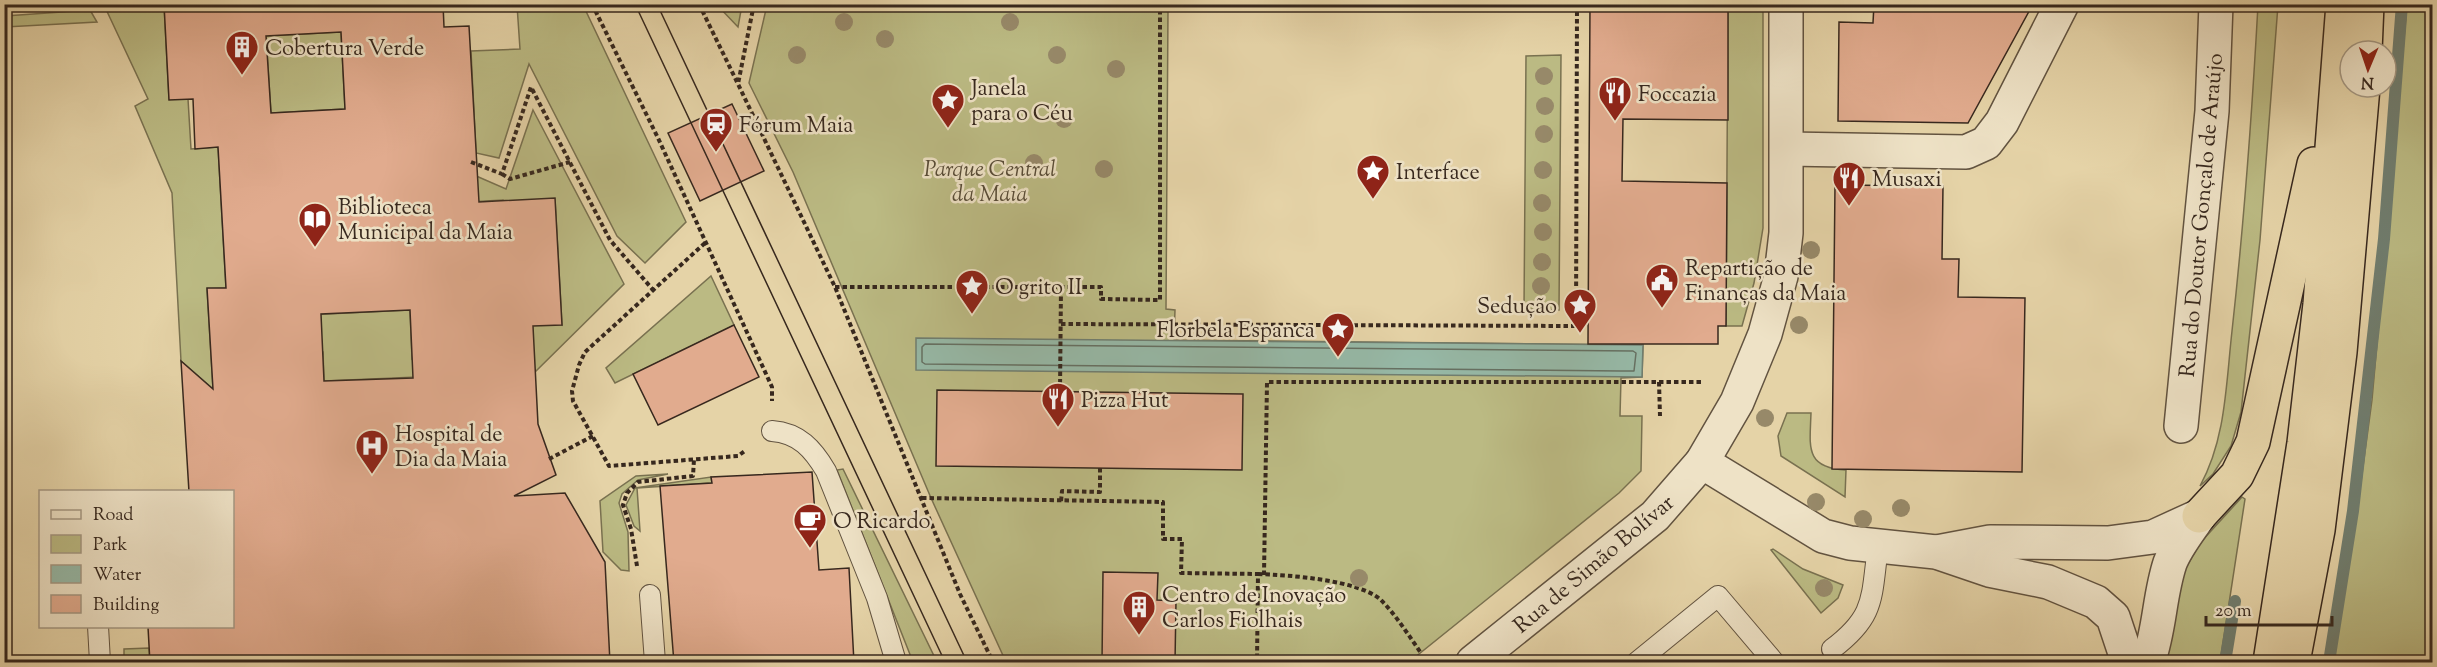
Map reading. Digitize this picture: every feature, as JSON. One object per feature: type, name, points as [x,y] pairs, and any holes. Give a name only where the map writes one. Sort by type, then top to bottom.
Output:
[{"type":"highway","points":[[2343,4],[2352,39]]},
{"type":"highway","points":[[2355,39],[2367,4]]},
{"type":"highway","points":[[2199,516],[2225,489],[2246,462],[2260,418],[2340,99]]},
{"type":"highway","points":[[2270,663],[2304,443],[2346,99]]},
{"type":"highway","points":[[2294,663],[2318,530],[2340,352],[2362,99]]},
{"type":"street","name":"Rua de Simão Bolívar","points":[[1473,663],[1655,516],[1702,462],[1746,383],[1774,304],[1786,233],[1786,4]]},
{"type":"street","points":[[1786,149],[1966,152],[1986,143],[2002,122],[2062,4]]},
{"type":"street","name":"Rua do Doutor Gonçalo de Araújo","points":[[2181,426],[2212,111],[2216,4]]},
{"type":"street","points":[[1702,462],[1822,536],[1878,547],[1936,552],[1989,570],[2048,582],[2096,602],[2113,617],[2128,663]]},
{"type":"street","points":[[1936,552],[1990,542],[2108,543],[2153,537],[2199,516]]},
{"type":"street","points":[[2148,663],[2155,644],[2162,592],[2171,561],[2199,516]]},
{"type":"lane","points":[[772,431],[785,432],[802,440],[815,453],[826,471],[877,598],[896,663]]},
{"type":"lane","points":[[1832,649],[1854,633],[1869,610],[1878,547]]},
{"type":"lane","points":[[650,595],[655,663]]},
{"type":"lane","points":[[1637,663],[1718,596],[1774,663]]},
{"type":"lane","points":[[98,628],[100,663]]},
{"type":"path","points":[[592,4],[658,138],[772,387],[772,431]]},
{"type":"path","points":[[699,4],[835,287],[960,594],[993,663]]},
{"type":"path","points":[[738,84],[754,4]]},
{"type":"path","points":[[835,287],[1101,286],[1101,299],[1160,300],[1160,4]]},
{"type":"path","points":[[1061,324],[1576,326],[1577,4]]},
{"type":"path","points":[[502,174],[531,87],[610,240],[654,291]]},
{"type":"path","points":[[471,162],[510,179],[570,162]]},
{"type":"path","points":[[705,243],[585,352],[572,391],[573,401],[609,466],[738,456]]},
{"type":"path","points":[[1060,391],[1061,286]]},
{"type":"path","points":[[1264,575],[1267,382],[1706,382]]},
{"type":"path","points":[[1659,382],[1660,416]]},
{"type":"path","points":[[549,459],[593,436]]},
{"type":"path","points":[[650,595],[640,584],[631,529],[623,505],[627,493],[638,482],[693,477],[694,459]]},
{"type":"path","points":[[1061,501],[1062,492],[1100,492],[1100,467]]},
{"type":"path","points":[[922,498],[1163,502],[1163,539],[1182,539],[1181,573],[1258,574],[1351,586],[1381,600],[1421,653]]},
{"type":"path","points":[[1257,663],[1258,574]]},
{"type":"green space","name":"Parque Central da Maia","points":[[1152,4],[1153,9],[1168,9],[1166,309],[1175,310],[1174,340],[1643,345],[1642,377],[1621,378],[1620,416],[1642,416],[1641,471],[1619,493],[1409,662],[1006,662],[931,498],[793,172],[749,83],[767,5]]},
{"type":"green space","points":[[104,5],[164,5],[169,99],[188,99],[191,149],[218,147],[226,288],[207,289],[213,389],[181,361],[172,193],[135,106],[148,99]]},
{"type":"green space","points":[[517,5],[583,5],[686,222],[645,263],[617,236],[529,64],[499,158],[476,153],[471,51],[520,49]]},
{"type":"green space","points":[[717,5],[742,5],[738,27]]},
{"type":"green space","points":[[1728,5],[1763,5],[1763,228],[1754,283],[1742,326],[1726,326]]},
{"type":"green space","points":[[2258,5],[2278,5],[2260,240],[2241,412],[2231,446],[2213,474],[2200,486],[2209,468],[2224,411],[2244,209]]},
{"type":"green space","points":[[2407,5],[2432,5],[2432,662],[2332,662],[2357,511],[2372,400]]},
{"type":"green space","points":[[90,10],[97,22],[5,27],[5,16]]},
{"type":"green space","points":[[341,32],[345,109],[271,113],[266,36]]},
{"type":"green space","points":[[1561,55],[1559,310],[1524,309],[1526,56]]},
{"type":"green space","points":[[533,110],[624,284],[535,372],[324,381],[323,352],[264,317],[410,310],[412,359],[509,302],[562,325],[555,199],[528,200],[505,226],[503,200],[468,202],[467,172],[506,189]]},
{"type":"green space","points":[[711,276],[734,325],[615,383],[606,368]]},
{"type":"green space","points":[[1787,413],[1811,413],[1812,453],[1823,465],[1846,470],[1845,497],[1781,456],[1778,436]]},
{"type":"green space","points":[[843,469],[937,662],[913,662],[837,470]]},
{"type":"green space","points":[[668,474],[638,480],[622,494],[619,503],[628,532],[629,571],[621,570],[603,552],[600,501],[636,476]]},
{"type":"green space","points":[[711,477],[712,483],[637,488],[640,531],[634,526],[626,505],[635,488]]},
{"type":"green space","points":[[2242,497],[2245,499],[2220,662],[2185,662],[2162,658],[2182,574],[2200,543]]},
{"type":"green space","points":[[1773,549],[1803,569],[1843,585],[1838,598],[1821,613],[1771,550]]},
{"type":"green space","points":[[149,648],[150,662],[124,662],[124,649]]},
{"type":"water","points":[[916,338],[1643,345],[1642,377],[916,370]]},
{"type":"building","points":[[164,4],[443,4],[444,27],[469,26],[479,202],[555,198],[562,325],[533,326],[538,424],[556,475],[514,496],[565,493],[605,562],[610,663],[150,663],[148,628],[234,628],[234,490],[189,490],[181,361],[213,389],[207,288],[226,288],[218,147],[195,149],[193,99],[169,100]],"holes":[[[341,32],[345,109],[271,113],[266,36]],[[410,310],[413,378],[324,381],[321,314]]]},
{"type":"building","points":[[1590,4],[1728,4],[1728,120],[1623,119],[1622,181],[1727,183],[1726,326],[1718,326],[1718,344],[1588,344]]},
{"type":"building","points":[[1874,4],[2033,4],[1968,123],[1838,121],[1839,22],[1873,23]]},
{"type":"building","points":[[732,104],[764,171],[700,201],[668,133]]},
{"type":"building","points":[[1835,185],[1943,186],[1942,259],[1959,259],[1958,297],[2025,298],[2022,472],[1832,469]]},
{"type":"building","points":[[734,325],[759,377],[658,425],[633,374]]},
{"type":"building","points":[[937,390],[1243,394],[1242,470],[936,466]]},
{"type":"building","points":[[812,472],[819,570],[849,568],[854,663],[674,663],[660,486],[712,483],[711,477]]},
{"type":"building","name":"Centro de Inovação Carlos Fiolhais","points":[[1103,572],[1158,573],[1157,600],[1176,601],[1175,663],[1102,663]]},
{"type":"waterway","points":[[2329,662],[2353,511],[2384,239],[2402,4]]},
{"type":"waterway","points":[[2225,662],[2235,601]]},
{"type":"tram line","points":[[635,4],[945,662]]},
{"type":"tram line","points":[[657,4],[967,662]]},
{"type":"place","name":"Cobertura Verde","points":[[242,76]]},
{"type":"place","name":"Foccazia","points":[[1615,122]]},
{"type":"place","name":"Janela para o Céu","points":[[948,129]]},
{"type":"place","name":"Fórum Maia","points":[[716,153]]},
{"type":"place","name":"Interface","points":[[1373,200]]},
{"type":"place","name":"Musaxi","points":[[1849,207]]},
{"type":"place","name":"Biblioteca Municipal da Maia","points":[[315,248]]},
{"type":"place","name":"Repartição de Finanças da Maia","points":[[1662,309]]},
{"type":"place","name":"O grito II","points":[[972,315]]},
{"type":"place","name":"Sedução","points":[[1580,334]]},
{"type":"place","name":"Florbela Espanca","points":[[1338,358]]},
{"type":"place","name":"Pizza Hut","points":[[1058,428]]},
{"type":"place","name":"Hospital de Dia da Maia","points":[[372,475]]},
{"type":"place","name":"O Ricardo","points":[[810,549]]},
{"type":"place","name":"Centro de Inovação Carlos Fiolhais","points":[[1139,636]]}]
